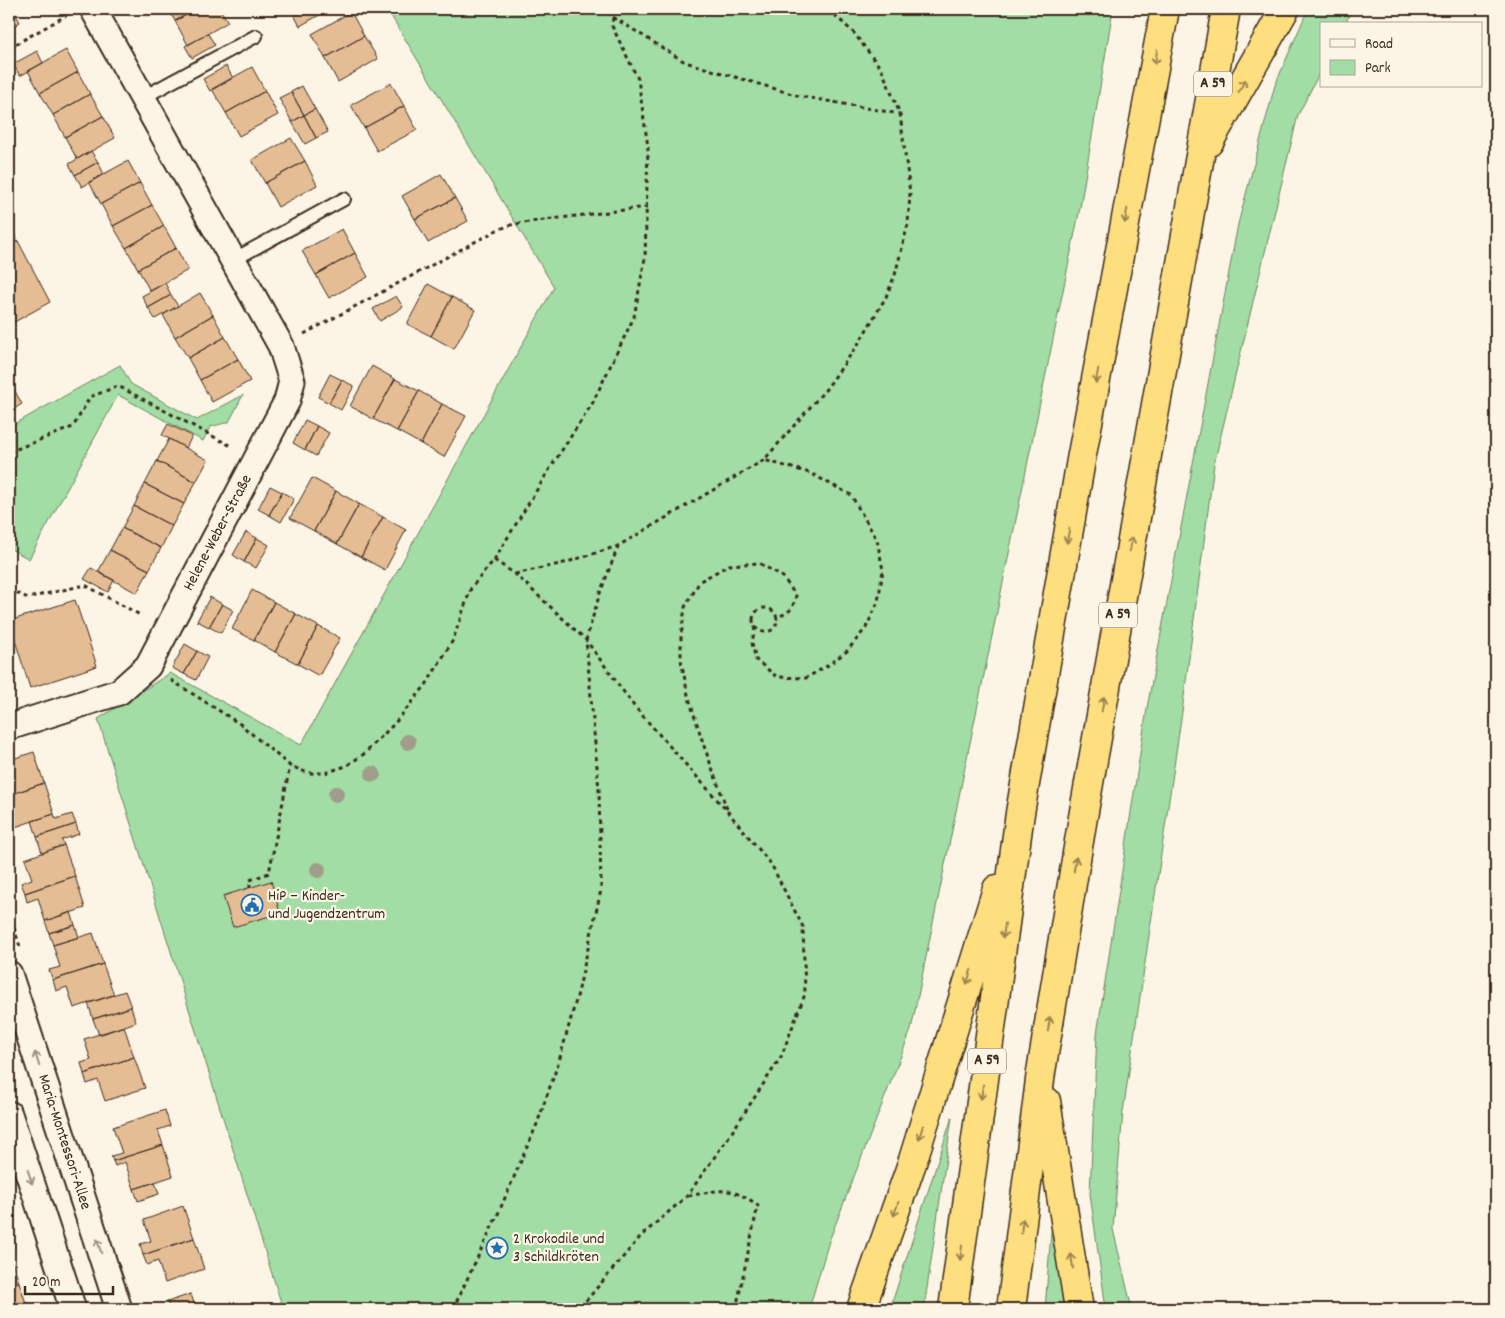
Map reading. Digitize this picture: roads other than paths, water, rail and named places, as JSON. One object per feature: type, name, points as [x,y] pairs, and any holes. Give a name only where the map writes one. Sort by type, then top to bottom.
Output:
[{"type":"highway","name":"A 59","points":[[953,1309],[1020,813],[1083,451],[1165,9]]},
{"type":"highway","name":"A 59","points":[[1011,1309],[1041,1072],[1084,808],[1226,9]]},
{"type":"highway","points":[[1200,158],[1285,9]]},
{"type":"highway","points":[[861,1309],[912,1163],[1020,813]]},
{"type":"highway","points":[[1041,1072],[1063,1198],[1079,1309]]},
{"type":"street","name":"Helene-Weber-Straße","points":[[9,727],[119,692],[148,666],[287,401],[292,381],[281,346],[142,98],[82,11]]},
{"type":"street","name":"Maria-Montessori-Allee","points":[[9,974],[119,1309]]},
{"type":"street","points":[[9,1114],[73,1309]]},
{"type":"lane","points":[[142,98],[256,36]]},
{"type":"lane","points":[[233,260],[344,199]]},
{"type":"place","name":"HiP – Kinder- und Jugendzentrum","points":[[252,905]]},
{"type":"place","name":"2 Krokodile und 3 Schildkröten","points":[[497,1248]]}]
